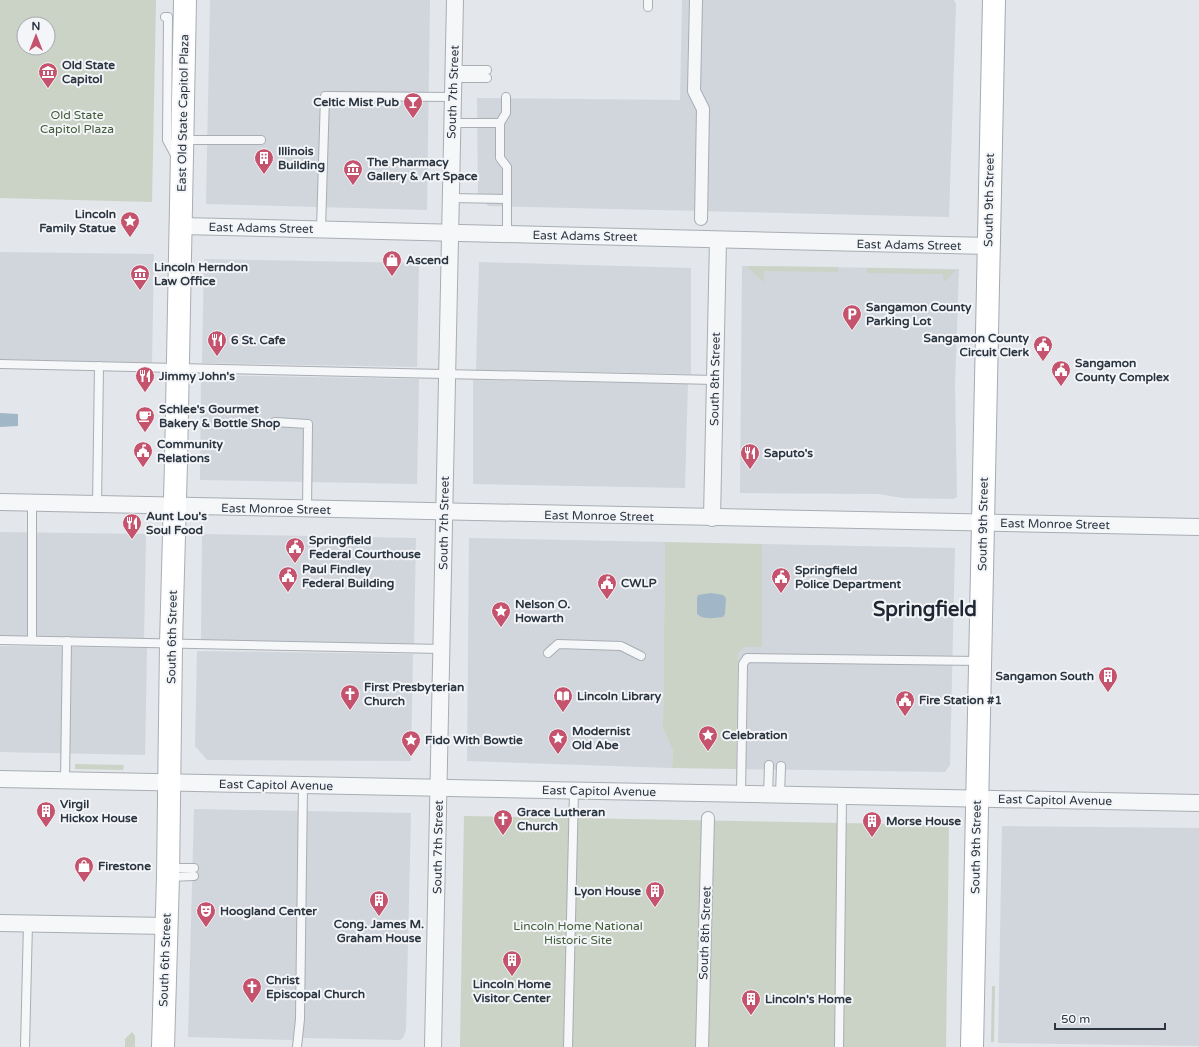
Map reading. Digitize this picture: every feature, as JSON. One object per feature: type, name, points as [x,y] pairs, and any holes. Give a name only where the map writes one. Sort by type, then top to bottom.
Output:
[{"type":"main road","name":"East Old State Capitol Plaza","points":[[181,226],[185,0]]},
{"type":"main road","name":"South 9th Street","points":[[972,1047],[994,0]]},
{"type":"main road","name":"South 6th Street","points":[[163,1047],[167,926],[171,644],[181,226]]},
{"type":"street","name":"South 7th Street","points":[[433,1047],[455,0]]},
{"type":"street","points":[[696,0],[694,91],[703,109],[701,219]]},
{"type":"street","name":"East Adams Street","points":[[181,226],[989,246]]},
{"type":"street","name":"South 8th Street","points":[[712,518],[718,240]]},
{"type":"street","name":"East Monroe Street","points":[[0,502],[307,510],[1199,527]]},
{"type":"street","name":"East Capitol Avenue","points":[[0,779],[1199,803]]},
{"type":"street","name":"South 8th Street","points":[[702,1047],[708,818]]},
{"type":"street","points":[[0,923],[167,926]]},
{"type":"lane","points":[[165,17],[168,17],[167,140],[182,168]]},
{"type":"lane","points":[[453,74],[487,74]]},
{"type":"lane","points":[[321,229],[325,96],[452,97]]},
{"type":"lane","points":[[506,97],[506,113],[500,123],[500,158],[507,167],[507,234]]},
{"type":"lane","points":[[452,124],[500,123]]},
{"type":"lane","points":[[182,140],[261,140]]},
{"type":"lane","points":[[450,198],[507,199]]},
{"type":"lane","points":[[0,364],[715,380]]},
{"type":"lane","points":[[97,505],[99,366]]},
{"type":"lane","points":[[275,422],[308,424],[307,510]]},
{"type":"lane","points":[[32,503],[32,640]]},
{"type":"lane","points":[[0,640],[442,649]]},
{"type":"lane","points":[[65,781],[67,641]]},
{"type":"lane","points":[[548,653],[558,644],[621,646],[641,656]]},
{"type":"lane","points":[[741,794],[743,664],[747,658],[980,661]]},
{"type":"lane","points":[[769,766],[774,795]]},
{"type":"lane","points":[[774,795],[781,766]]},
{"type":"lane","points":[[297,1047],[300,1019],[303,785]]},
{"type":"lane","points":[[568,1047],[574,791]]},
{"type":"lane","points":[[839,1047],[842,796]]},
{"type":"lane","points":[[168,872],[194,872]]},
{"type":"lane","points":[[25,1047],[28,923]]},
{"type":"shaded area","points":[[210,0],[430,0],[427,210],[206,204]]},
{"type":"shaded area","points":[[682,0],[954,0],[956,4],[949,217],[488,206],[478,196],[477,98],[680,100]]},
{"type":"shaded area","points":[[0,252],[154,254],[152,363],[0,359]]},
{"type":"shaded area","points":[[204,259],[419,263],[417,367],[202,363]]},
{"type":"shaded area","points":[[479,262],[691,268],[691,374],[476,370]]},
{"type":"shaded area","points":[[742,266],[959,269],[955,384],[957,497],[953,499],[902,498],[878,494],[740,493]]},
{"type":"shaded area","points":[[201,375],[419,379],[417,484],[200,480]]},
{"type":"shaded area","points":[[473,380],[688,384],[685,488],[473,484]]},
{"type":"shaded area","points":[[0,532],[146,534],[144,639],[0,636]]},
{"type":"shaded area","name":"Paul Findley Federal Building","points":[[202,534],[416,538],[414,645],[201,640]]},
{"type":"shaded area","points":[[469,538],[665,542],[663,728],[673,751],[672,768],[467,761]]},
{"type":"shaded area","points":[[762,544],[955,548],[950,765],[945,772],[736,769],[738,654],[744,647],[762,646]]},
{"type":"shaded area","points":[[0,646],[147,648],[145,755],[0,752]]},
{"type":"shaded area","points":[[197,651],[413,654],[411,761],[207,760],[195,746]]},
{"type":"shaded area","points":[[194,809],[411,813],[406,1030],[403,1038],[400,1040],[304,1038],[293,1040],[188,1037]]},
{"type":"shaded area","points":[[1002,826],[1199,828],[1199,1046],[998,1043]]},
{"type":"green space","name":"Old State Capitol Plaza","points":[[0,0],[156,0],[152,202],[0,198]]},
{"type":"green space","points":[[748,266],[838,267],[838,272],[764,271],[764,282],[748,268]]},
{"type":"green space","points":[[867,268],[956,270],[944,282],[943,274],[867,273]]},
{"type":"green space","points":[[665,542],[762,544],[762,647],[744,647],[738,654],[736,769],[672,768],[673,751],[663,728]]},
{"type":"green space","points":[[75,764],[124,765],[123,770],[75,769]]},
{"type":"green space","name":"Lincoln Home National Historic Site","points":[[464,816],[949,825],[946,1047],[460,1047]]},
{"type":"green space","points":[[992,986],[995,986],[994,1042],[991,1042]]},
{"type":"green space","points":[[132,1032],[135,1036],[135,1047],[125,1047],[125,1039]]},
{"type":"water","points":[[0,413],[18,414],[18,426],[0,427]]},
{"type":"water","points":[[711,593],[723,595],[726,598],[725,614],[723,617],[705,618],[697,614],[698,595]]},
{"type":"place","name":"Old State Capitol","points":[[48,89]]},
{"type":"place","name":"Celtic Mist Pub","points":[[413,119]]},
{"type":"place","name":"Illinois Building","points":[[264,175]]},
{"type":"place","name":"The Pharmacy Gallery & Art Space","points":[[353,186]]},
{"type":"place","name":"Lincoln Family Statue","points":[[130,238]]},
{"type":"place","name":"Ascend","points":[[392,277]]},
{"type":"place","name":"Lincoln Herndon Law Office","points":[[140,291]]},
{"type":"place","name":"Sangamon County Parking Lot","points":[[852,331]]},
{"type":"place","name":"6 St. Cafe","points":[[217,357]]},
{"type":"place","name":"Sangamon County Circuit Clerk","points":[[1043,362]]},
{"type":"place","name":"Sangamon County Complex","points":[[1061,387]]},
{"type":"place","name":"Jimmy John's","points":[[145,393]]},
{"type":"place","name":"Schlee's Gourmet Bakery & Bottle Shop","points":[[145,433]]},
{"type":"place","name":"Community Relations","points":[[143,468]]},
{"type":"place","name":"Saputo's","points":[[750,470]]},
{"type":"place","name":"Aunt Lou's Soul Food","points":[[132,540]]},
{"type":"place","name":"Springfield Federal Courthouse","points":[[295,564]]},
{"type":"place","name":"Paul Findley Federal Building","points":[[288,593]]},
{"type":"place","name":"Springfield Police Department","points":[[781,594]]},
{"type":"place","name":"CWLP","points":[[607,600]]},
{"type":"place","name":"Nelson O. Howarth","points":[[501,628]]},
{"type":"place","name":"Sangamon South","points":[[1108,693]]},
{"type":"place","name":"First Presbyterian Church","points":[[350,711]]},
{"type":"place","name":"Lincoln Library","points":[[563,713]]},
{"type":"place","name":"Fire Station #1","points":[[905,717]]},
{"type":"place","name":"Celebration","points":[[708,752]]},
{"type":"place","name":"Modernist Old Abe","points":[[558,755]]},
{"type":"place","name":"Fido With Bowtie","points":[[411,757]]},
{"type":"place","name":"Virgil Hickox House","points":[[46,828]]},
{"type":"place","name":"Grace Lutheran Church","points":[[503,836]]},
{"type":"place","name":"Morse House","points":[[872,838]]},
{"type":"place","name":"Firestone","points":[[84,883]]},
{"type":"place","name":"Lyon House","points":[[655,908]]},
{"type":"place","name":"Cong. James M. Graham House","points":[[379,917]]},
{"type":"place","name":"Hoogland Center","points":[[206,928]]},
{"type":"place","name":"Lincoln Home Visitor Center","points":[[512,977]]},
{"type":"place","name":"Christ Episcopal Church","points":[[252,1004]]},
{"type":"place","name":"Lincoln's Home","points":[[751,1016]]},
{"type":"district","name":"Springfield","points":[[925,609]]}]
